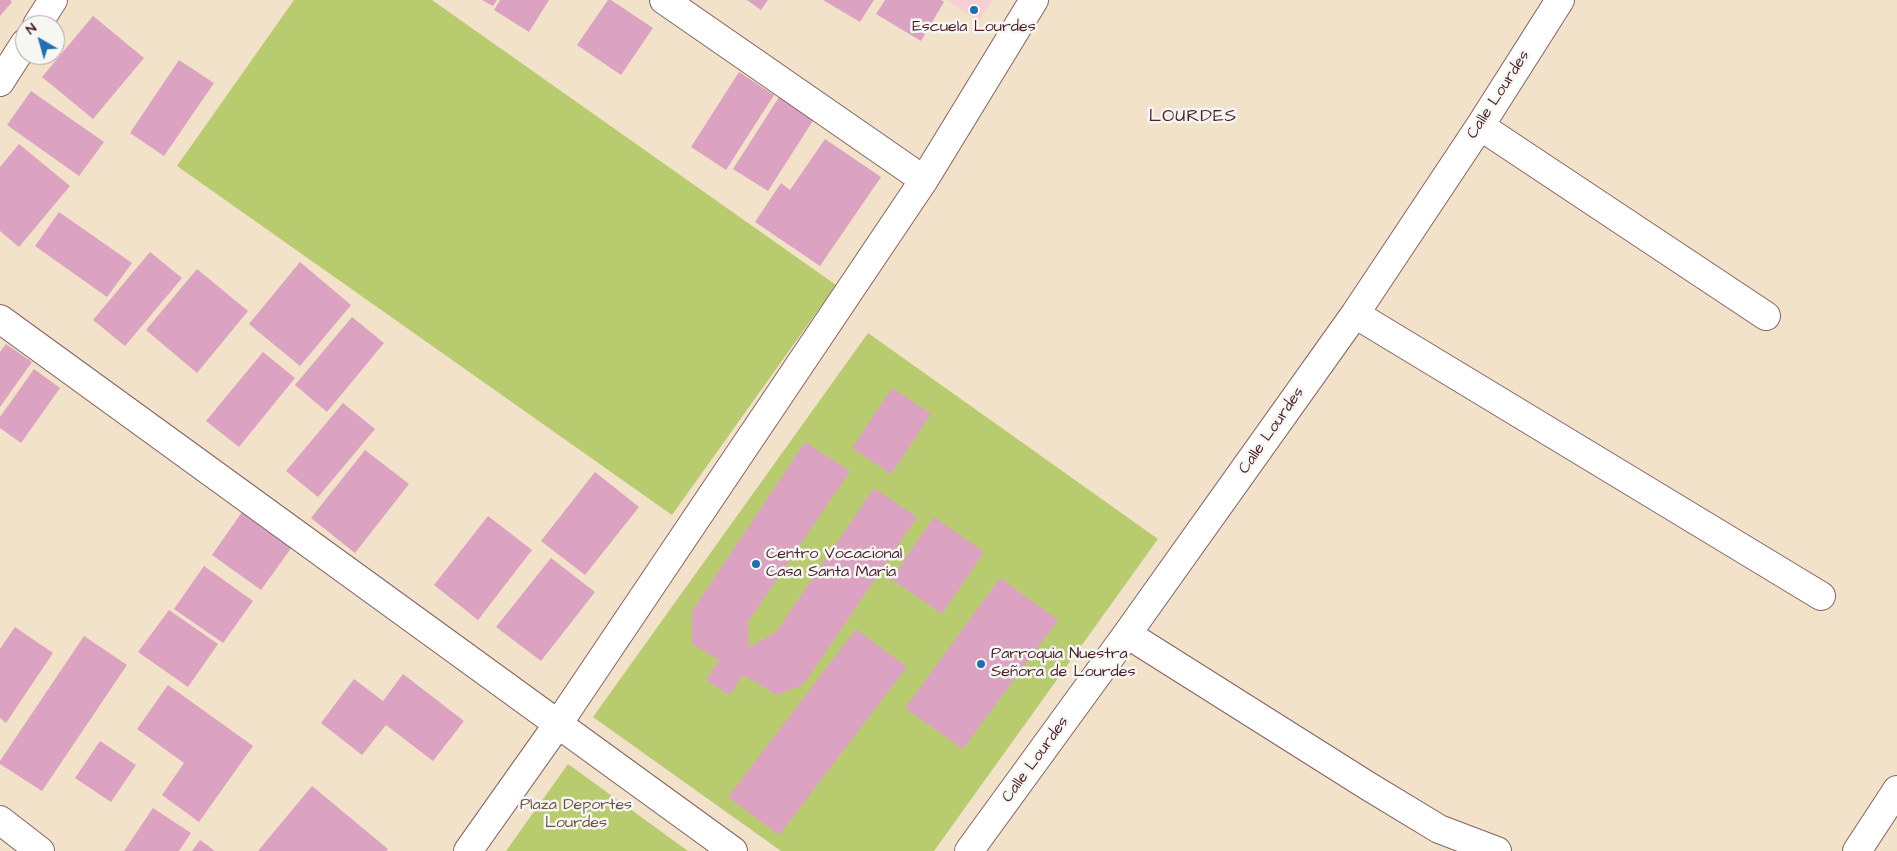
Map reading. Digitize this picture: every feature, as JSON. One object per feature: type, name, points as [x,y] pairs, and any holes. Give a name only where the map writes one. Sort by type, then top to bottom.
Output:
[{"type":"street","points":[[43,15],[53,0]]},
{"type":"street","points":[[664,0],[924,180]]},
{"type":"street","points":[[468,851],[558,724],[924,180],[1034,0]]},
{"type":"street","name":"Calle Lourdes","points":[[970,851],[1128,634],[1355,314],[1480,126],[1560,0]]},
{"type":"street","points":[[0,82],[15,59]]},
{"type":"street","points":[[1480,126],[1766,316]]},
{"type":"street","points":[[1355,314],[1821,596]]},
{"type":"street","points":[[0,319],[734,851]]},
{"type":"street","points":[[1128,634],[1439,829],[1497,851]]},
{"type":"street","points":[[1857,851],[1897,790]]},
{"type":"street","points":[[0,820],[40,851]]},
{"type":"shaded area","name":"Escuela Lourdes","points":[[946,0],[992,0],[979,21]]},
{"type":"green space","points":[[294,0],[432,0],[836,285],[672,515],[177,166]]},
{"type":"green space","points":[[868,333],[1158,539],[934,851],[781,851],[593,717]]},
{"type":"green space","name":"Plaza Deportes Lourdes","points":[[568,764],[688,851],[506,851]]},
{"type":"building","points":[[0,0],[10,0],[12,2],[0,16]]},
{"type":"building","points":[[482,0],[497,0],[493,6]]},
{"type":"building","points":[[500,0],[549,0],[529,32],[494,10]]},
{"type":"building","points":[[608,0],[611,0],[653,28],[621,75],[577,45]]},
{"type":"building","points":[[747,0],[768,0],[761,10]]},
{"type":"building","points":[[823,0],[874,0],[860,22]]},
{"type":"building","points":[[885,0],[941,0],[944,2],[921,41],[876,14]]},
{"type":"building","points":[[93,16],[144,58],[93,119],[42,77],[52,65],[65,65],[65,49]]},
{"type":"building","points":[[179,60],[214,83],[164,156],[130,133]]},
{"type":"building","points":[[739,72],[774,95],[726,170],[691,147]]},
{"type":"building","points":[[31,91],[104,142],[79,176],[7,125]]},
{"type":"building","points":[[781,94],[816,116],[768,191],[733,169]]},
{"type":"building","points":[[825,139],[881,177],[820,266],[755,222],[781,183],[790,190]]},
{"type":"building","points":[[19,144],[70,186],[19,247],[0,231],[0,167]]},
{"type":"building","points":[[59,212],[132,263],[107,297],[35,246]]},
{"type":"building","points":[[150,252],[182,278],[125,346],[93,320]]},
{"type":"building","points":[[300,262],[351,305],[300,366],[249,324]]},
{"type":"building","points":[[197,269],[248,311],[197,373],[146,330]]},
{"type":"building","points":[[352,317],[384,343],[327,412],[295,385]]},
{"type":"building","points":[[6,344],[32,362],[0,407],[0,352]]},
{"type":"building","points":[[263,352],[295,378],[239,447],[206,421]]},
{"type":"building","points":[[34,369],[60,388],[21,443],[0,428],[0,417]]},
{"type":"building","points":[[892,388],[931,414],[891,474],[852,448]]},
{"type":"building","points":[[343,403],[375,429],[318,497],[286,471]]},
{"type":"building","name":"Centro Vocacional Casa Santa María","points":[[805,442],[850,471],[748,622],[749,647],[776,632],[874,488],[917,517],[804,684],[777,695],[743,675],[730,695],[706,680],[719,660],[692,644],[692,611]]},
{"type":"building","points":[[365,450],[409,484],[355,553],[311,518]]},
{"type":"building","points":[[595,472],[639,507],[585,575],[541,541]]},
{"type":"building","points":[[242,512],[292,547],[261,590],[212,555]]},
{"type":"building","points":[[488,516],[532,550],[478,620],[434,585]]},
{"type":"building","points":[[934,517],[984,552],[942,614],[891,579]]},
{"type":"building","points":[[551,558],[595,592],[541,661],[496,627]]},
{"type":"building","points":[[204,566],[253,601],[223,643],[174,609]]},
{"type":"building","name":"Parroquia Nuestra Señora de Lourdes","points":[[1000,578],[1058,620],[963,749],[905,708]]},
{"type":"building","points":[[169,610],[218,644],[188,687],[138,652]]},
{"type":"building","points":[[15,627],[53,653],[6,723],[0,718],[0,649]]},
{"type":"building","points":[[856,629],[907,667],[779,835],[728,797]]},
{"type":"building","points":[[84,636],[127,665],[42,791],[0,764],[0,761]]},
{"type":"building","points":[[403,674],[464,721],[433,761],[386,725],[362,755],[321,723],[354,679],[383,701]]},
{"type":"building","points":[[168,685],[253,746],[199,822],[162,795],[184,763],[137,729]]},
{"type":"building","points":[[100,741],[136,765],[111,802],[75,778]]},
{"type":"building","points":[[312,786],[388,849],[386,851],[258,851]]},
{"type":"building","points":[[153,808],[191,833],[179,851],[124,851]]},
{"type":"building","points":[[200,840],[215,851],[192,851]]},
{"type":"place","name":"Escuela Lourdes","points":[[974,10]]},
{"type":"place","name":"Centro Vocacional Casa Santa María","points":[[756,564]]},
{"type":"place","name":"Parroquia Nuestra Señora de Lourdes","points":[[981,664]]},
{"type":"district","name":"LOURDES","points":[[1193,117]]}]
